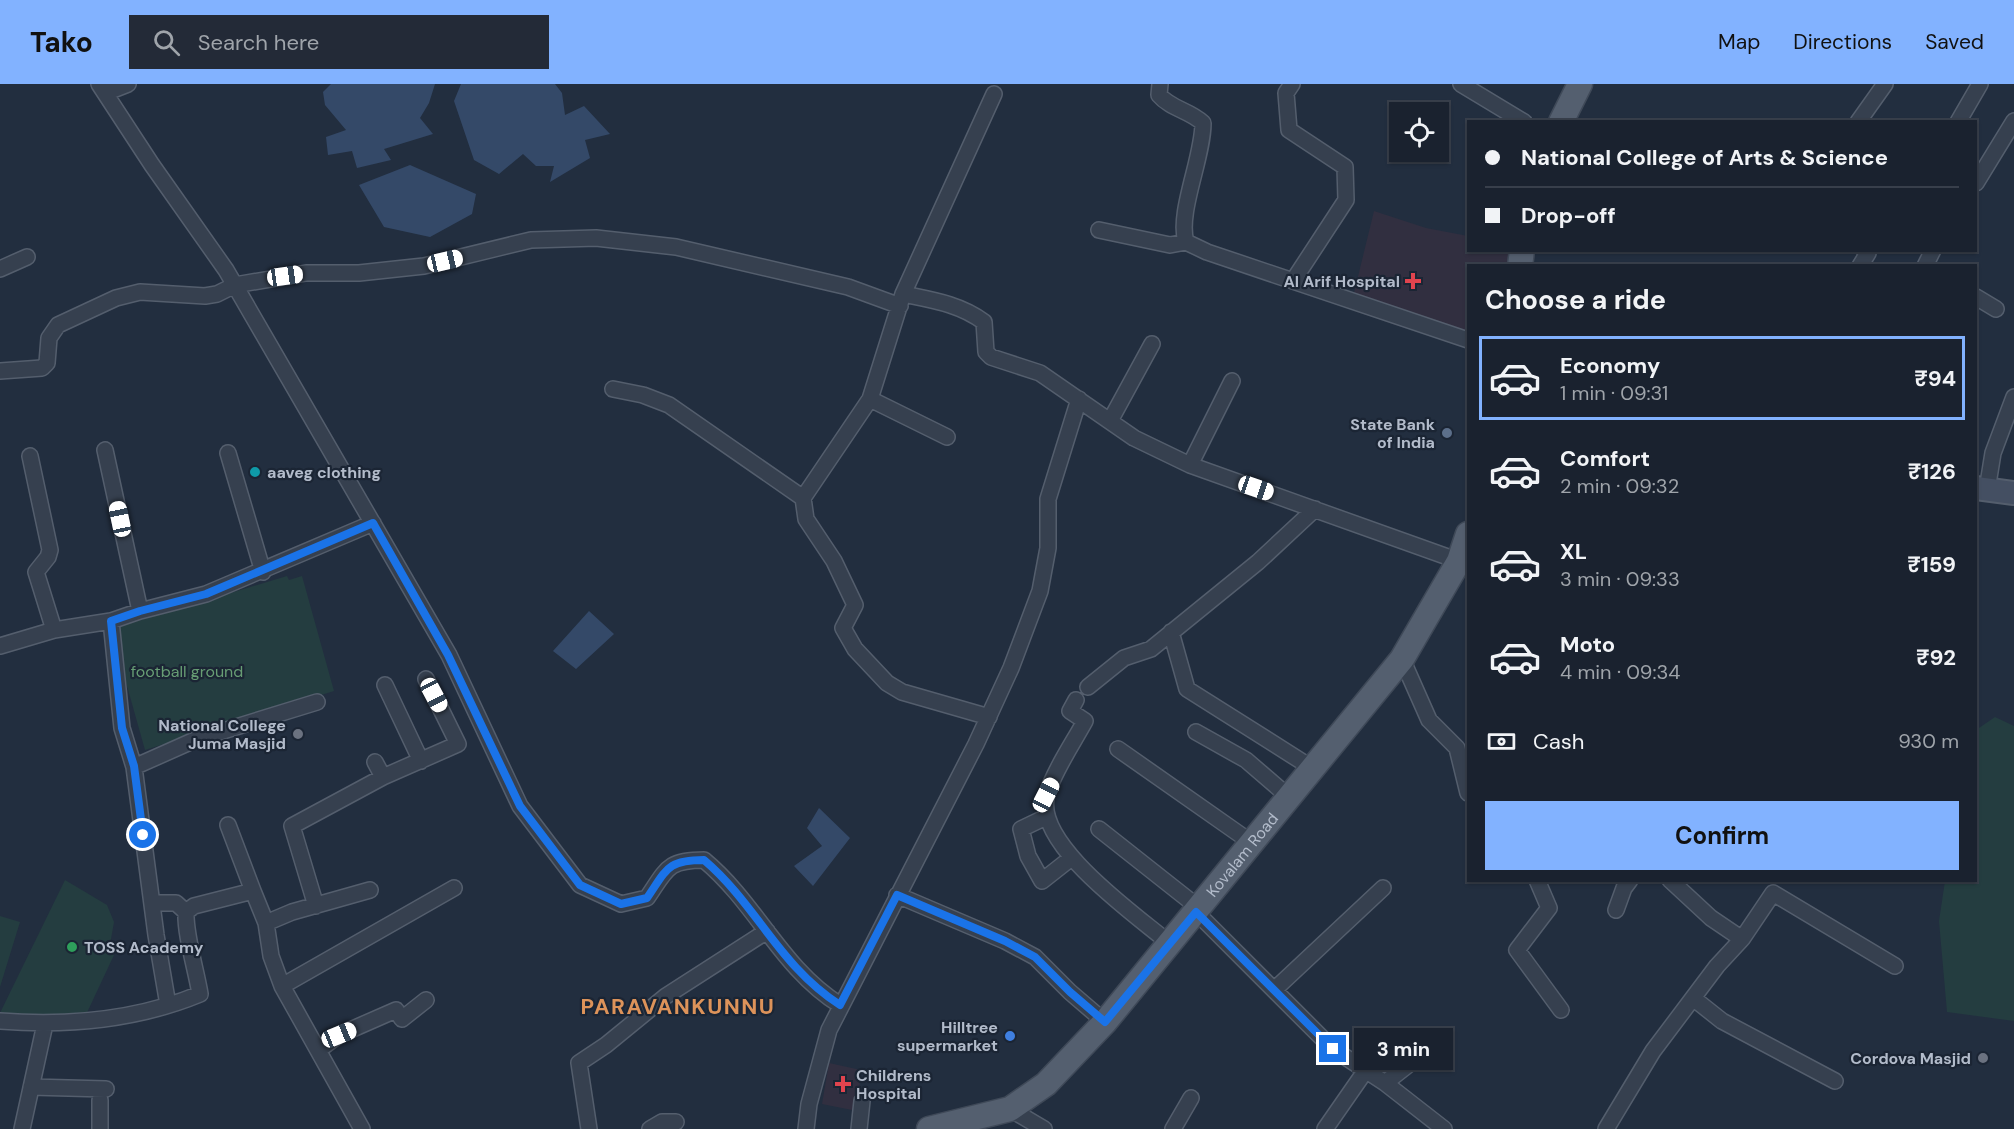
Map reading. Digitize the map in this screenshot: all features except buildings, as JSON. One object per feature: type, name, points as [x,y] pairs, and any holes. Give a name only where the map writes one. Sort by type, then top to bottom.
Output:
[{"type":"main road","points":[[1562,120],[1580,84]]},
{"type":"main road","points":[[1981,489],[2014,493]]},
{"type":"main road","name":"Kovalam Road","points":[[929,1129],[998,1117],[1046,1084],[1105,1022],[1402,659],[1461,567],[1467,539]]},
{"type":"street","points":[[128,84],[102,88],[234,285],[448,655],[520,806],[580,885],[621,904],[647,898],[670,865],[683,860],[704,860],[722,874],[804,979],[840,1005]]},
{"type":"street","points":[[1160,84],[1159,95],[1167,105],[1194,115],[1203,123],[1197,170],[1182,229],[1186,242]]},
{"type":"street","points":[[1292,84],[1286,93],[1289,130],[1345,167],[1346,200],[1293,281]]},
{"type":"street","points":[[1461,84],[1521,120]]},
{"type":"street","points":[[1859,120],[1885,84]]},
{"type":"street","points":[[1959,120],[1980,84]]},
{"type":"street","points":[[989,717],[902,692],[887,683],[855,650],[843,628],[855,605],[834,561],[806,519],[803,498],[870,399],[901,300],[994,94]]},
{"type":"street","points":[[1977,181],[2014,121]]},
{"type":"street","points":[[1099,230],[1170,245],[1186,242],[1207,252],[1467,340]]},
{"type":"street","points":[[0,371],[42,368],[47,363],[49,338],[58,325],[116,298],[140,292],[205,296],[217,294],[234,285],[306,273],[359,273],[424,266],[531,240],[596,238],[676,247],[901,300],[957,306],[984,322],[986,351],[992,357],[1041,373],[1134,438],[1190,465],[1315,509],[1461,567]]},
{"type":"street","points":[[0,269],[27,257]]},
{"type":"street","points":[[1977,298],[1996,309]]},
{"type":"street","points":[[1110,421],[1152,344]]},
{"type":"street","points":[[1190,465],[1232,381]]},
{"type":"street","points":[[613,389],[643,395],[669,405],[803,498]]},
{"type":"street","points":[[1981,489],[2014,397]]},
{"type":"street","points":[[870,399],[947,437]]},
{"type":"street","points":[[806,1129],[809,1104],[829,1030],[989,717],[1011,668],[1040,591],[1048,548],[1048,499],[1079,399]]},
{"type":"street","points":[[105,450],[140,611]]},
{"type":"street","points":[[228,453],[262,572]]},
{"type":"street","points":[[30,456],[50,550],[48,557],[36,572],[54,630]]},
{"type":"street","points":[[1088,687],[1124,658],[1151,649],[1258,562],[1315,509]]},
{"type":"street","points":[[0,646],[54,630],[111,621],[206,594],[373,523]]},
{"type":"street","points":[[111,621],[122,728],[134,766],[168,1005]]},
{"type":"street","points":[[1172,632],[1187,689],[1312,768]]},
{"type":"street","points":[[1402,659],[1429,720],[1463,746],[1467,784]]},
{"type":"street","points":[[316,906],[292,826],[383,777],[458,744],[426,679]]},
{"type":"street","points":[[385,685],[421,762]]},
{"type":"street","points":[[1076,700],[1070,711],[1085,721],[1046,795],[1046,817],[1070,859],[1169,943]]},
{"type":"street","points":[[134,766],[197,739],[318,702]]},
{"type":"street","points":[[1196,732],[1246,760],[1290,798]]},
{"type":"street","points":[[1118,749],[1252,843]]},
{"type":"street","points":[[375,762],[383,777]]},
{"type":"street","points":[[1046,817],[1021,829],[1028,856],[1042,881],[1070,859]]},
{"type":"street","points":[[228,825],[266,923],[272,956],[282,986],[320,1049],[362,1129]]},
{"type":"street","points":[[1099,829],[1197,910],[1333,1049],[1385,1083],[1444,1129]]},
{"type":"street","points":[[1538,882],[1549,908],[1517,950],[1561,1010]]},
{"type":"street","points":[[1616,910],[1628,882]]},
{"type":"street","points":[[1672,882],[1712,918],[1742,939]]},
{"type":"street","points":[[282,986],[454,888]]},
{"type":"street","points":[[1274,990],[1383,888]]},
{"type":"street","points":[[266,923],[370,890]]},
{"type":"street","points":[[186,912],[194,906],[252,891]]},
{"type":"street","points":[[1606,1129],[1653,1051],[1717,966],[1742,939],[1773,893],[1895,966]]},
{"type":"street","points":[[897,895],[1005,941],[1035,957],[1070,992],[1105,1022]]},
{"type":"street","points":[[0,1021],[45,1024],[109,1018],[168,1005],[200,994],[196,966],[186,927],[186,912],[176,903],[153,903]]},
{"type":"street","points":[[589,1129],[579,1063],[606,1045],[666,996],[767,931]]},
{"type":"street","points":[[1693,998],[1722,1020],[1835,1081]]},
{"type":"street","points":[[320,1049],[339,1035],[396,1010],[402,1019],[426,1000]]},
{"type":"street","points":[[22,1129],[45,1024]]},
{"type":"street","points":[[1385,1083],[1440,1040]]},
{"type":"street","points":[[1325,1129],[1366,1070]]},
{"type":"street","points":[[31,1087],[103,1095],[100,1129]]},
{"type":"street","points":[[1173,1129],[1191,1098]]},
{"type":"street","points":[[859,1129],[862,1101]]},
{"type":"street","points":[[998,1117],[1044,1129]]},
{"type":"street","points":[[650,1129],[662,1122],[675,1122]]},
{"type":"shaded area","name":"Al Arif Hospital","points":[[1374,211],[1426,228],[1467,236],[1467,252],[1519,252],[1516,264],[1467,264],[1467,337],[1402,327],[1355,311],[1353,297]]},
{"type":"shaded area","name":"Childrens Hospital","points":[[829,1063],[861,1070],[857,1111],[822,1104]]},
{"type":"green space","name":"football ground","points":[[287,576],[289,580],[302,576],[334,691],[145,750],[111,629]]},
{"type":"green space","points":[[1995,717],[2014,726],[2014,1021],[1947,1012],[1939,921],[1945,882],[1977,882],[1977,729]]},
{"type":"green space","name":"TOSS Academy","points":[[65,880],[107,905],[114,922],[111,939],[114,955],[84,1019],[0,1013]]},
{"type":"green space","points":[[0,916],[20,922],[0,987]]},
{"type":"water","points":[[331,84],[435,84],[429,103],[420,118],[433,134],[384,149],[391,160],[357,168],[352,151],[328,155],[326,137],[346,130],[325,105],[323,92]]},
{"type":"water","points":[[461,84],[555,84],[562,93],[565,115],[584,106],[610,134],[585,140],[590,158],[550,182],[554,166],[536,166],[523,154],[499,174],[474,160],[454,101]]},
{"type":"water","points":[[410,165],[476,194],[472,214],[430,237],[384,227],[359,185]]},
{"type":"water","points":[[589,611],[614,634],[576,669],[553,651]]},
{"type":"water","points":[[819,808],[850,838],[813,886],[794,866],[822,846],[807,828]]},
{"type":"place","name":"Al Arif Hospital","points":[[1413,281]]},
{"type":"place","name":"State Bank of India","points":[[1447,433]]},
{"type":"place","name":"aaveg clothing","points":[[255,472]]},
{"type":"place","name":"National College Juma Masjid","points":[[298,734]]},
{"type":"place","name":"TOSS Academy","points":[[72,947]]},
{"type":"place","name":"Hilltree supermarket","points":[[1010,1036]]},
{"type":"place","name":"Cordova Masjid","points":[[1983,1058]]},
{"type":"place","name":"Childrens Hospital","points":[[843,1084]]},
{"type":"district","name":"PARAVANKUNNU","points":[[678,1006]]},
{"type":"route","points":[[143,835],[134,766],[122,728],[111,621],[206,594],[373,523],[448,655],[495,749],[520,806],[580,885],[621,904],[647,898],[670,865],[683,860],[704,860],[722,874],[804,979],[840,1005],[897,895],[1005,941],[1035,957],[1054,978],[1105,1022],[1196,912],[1333,1049]]}]
